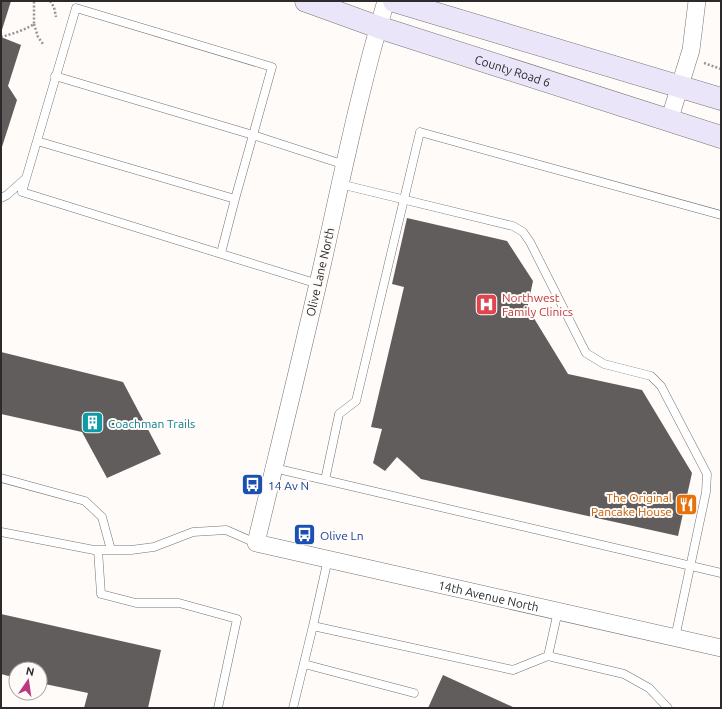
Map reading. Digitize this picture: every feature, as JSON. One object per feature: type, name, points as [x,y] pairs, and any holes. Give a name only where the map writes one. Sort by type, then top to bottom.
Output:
[{"type":"main road","name":"County Road 6","points":[[306,1],[378,27],[721,137]]},
{"type":"main road","points":[[394,1],[721,99]]},
{"type":"street","name":"Olive Lane North","points":[[256,543],[318,284],[340,184],[378,27],[386,1]]},
{"type":"street","points":[[669,121],[691,50],[697,1]]},
{"type":"street","name":"14th Avenue North","points":[[256,543],[721,648]]},
{"type":"lane","points":[[221,253],[272,67],[76,8],[22,192],[318,284]]},
{"type":"lane","points":[[55,76],[253,135],[345,165]]},
{"type":"lane","points":[[325,480],[339,414],[356,401],[420,132],[721,215]]},
{"type":"lane","points":[[37,141],[236,199]]},
{"type":"lane","points":[[1,198],[7,195],[26,178]]},
{"type":"lane","points":[[340,184],[513,226],[523,232],[530,242],[586,353],[604,364],[651,376],[661,386],[707,474],[706,492],[675,638]]},
{"type":"lane","points":[[274,468],[721,573]]},
{"type":"lane","points":[[1,478],[85,501],[102,517],[111,550]]},
{"type":"lane","points":[[1,532],[98,550],[131,550],[154,547],[193,532],[226,530],[256,543]]},
{"type":"lane","points":[[98,550],[101,594],[136,604],[179,603],[237,619],[218,708]]},
{"type":"lane","points":[[293,708],[328,559]]},
{"type":"lane","points":[[548,656],[558,611]]},
{"type":"lane","points":[[313,626],[513,670],[548,656],[624,674],[649,688],[668,708]]},
{"type":"lane","points":[[304,664],[414,693]]},
{"type":"path","points":[[34,1],[34,24],[38,36],[43,44]]},
{"type":"path","points":[[50,1],[54,7],[56,17]]},
{"type":"path","points":[[1,37],[12,34],[34,24]]},
{"type":"building","points":[[1,1],[11,1],[1,33]]},
{"type":"building","points":[[1,37],[21,45],[8,86],[17,100],[1,150]]},
{"type":"building","points":[[407,218],[507,241],[533,281],[526,314],[532,315],[568,374],[642,390],[692,473],[678,536],[421,479],[397,457],[385,471],[373,463],[382,429],[371,427],[404,287],[392,284]]},
{"type":"building","name":"Coachman Trails","points":[[1,352],[123,382],[161,454],[107,478],[82,432],[1,414]]},
{"type":"building","points":[[1,614],[161,650],[148,708],[84,708],[88,693],[48,685],[48,661],[8,661],[8,676],[1,674]]},
{"type":"building","points":[[443,675],[515,708],[428,708]]},
{"type":"place","name":"Northwest Family Clinics","points":[[487,304]]},
{"type":"place","name":"Coachman Trails","points":[[93,423]]},
{"type":"place","name":"14 Av N","points":[[253,485]]},
{"type":"place","name":"The Original Pancake House","points":[[687,504]]},
{"type":"place","name":"Olive Ln","points":[[304,535]]}]
